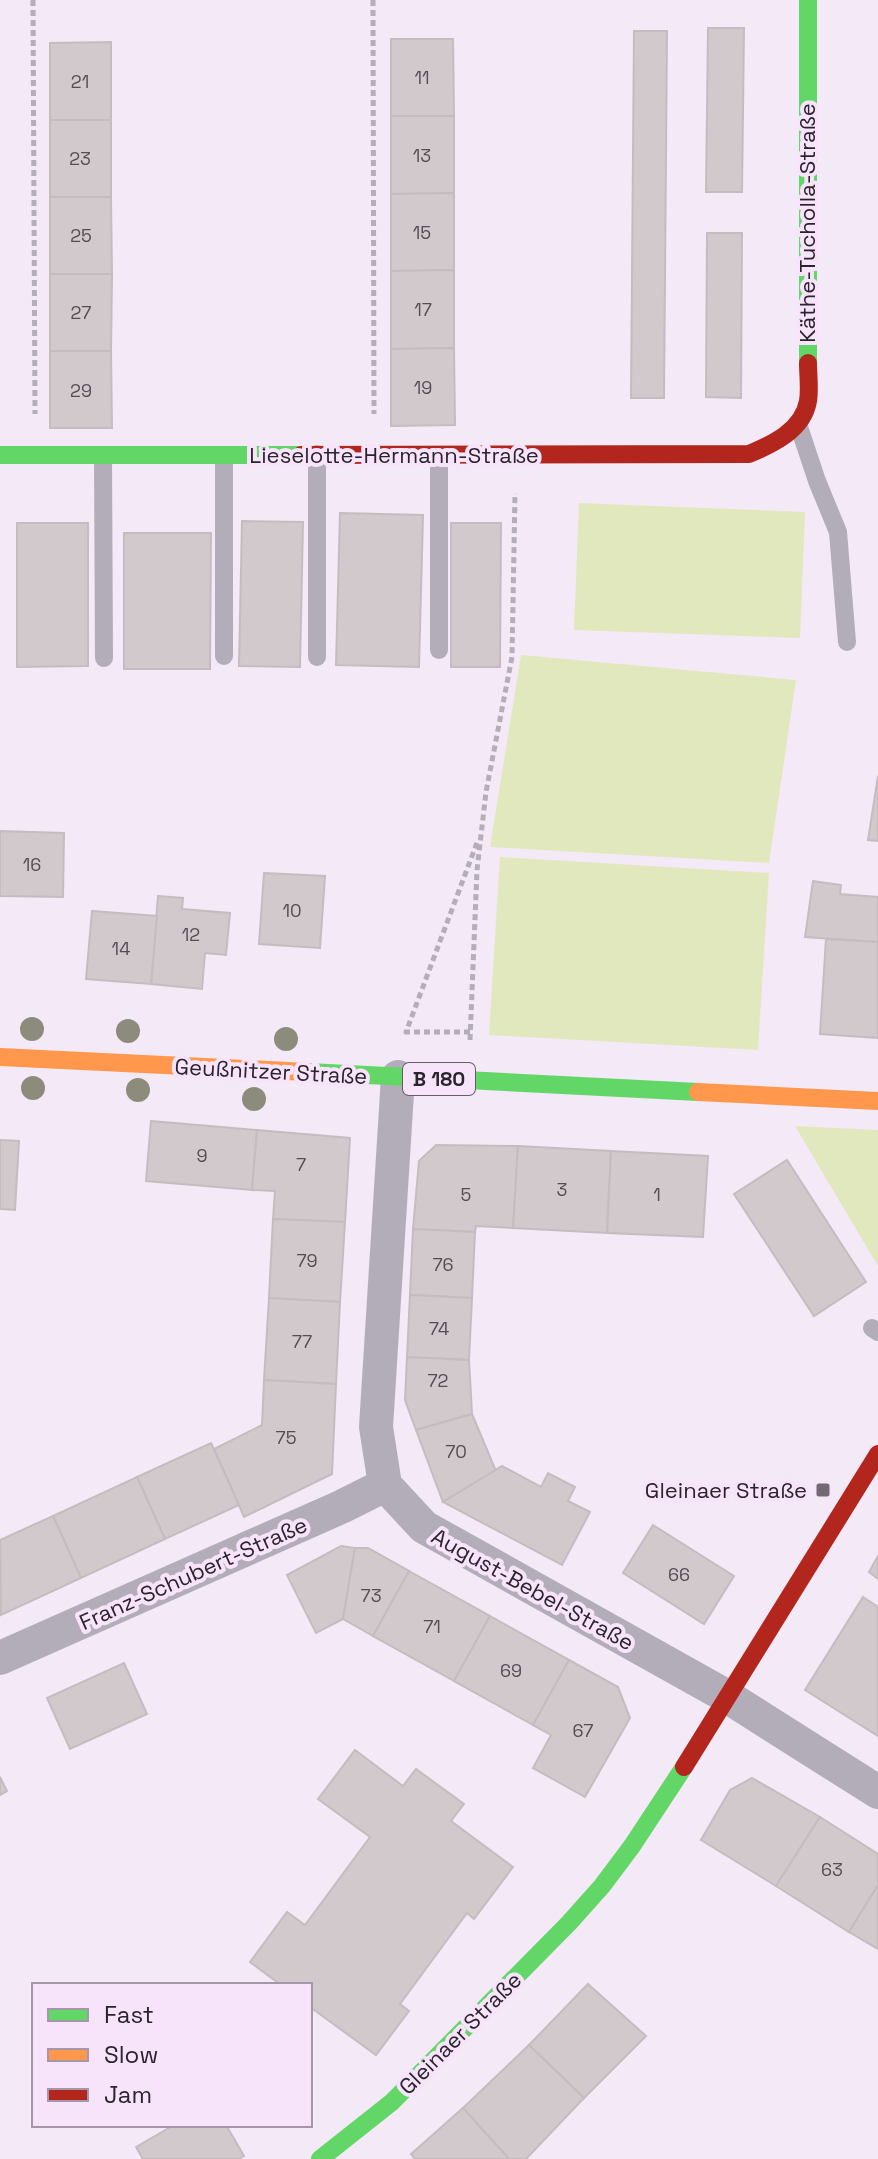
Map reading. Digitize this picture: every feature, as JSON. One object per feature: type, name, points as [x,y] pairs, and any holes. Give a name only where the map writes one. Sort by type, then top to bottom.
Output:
[{"type":"street","name":"Käthe-Tucholla-Straße","points":[[784,439],[798,424],[808,402],[808,0]]},
{"type":"street","name":"Lieselotte-Hermann-Straße","points":[[0,455],[749,454],[784,439]]},
{"type":"street","name":"Geußnitzer Straße","points":[[0,1057],[878,1101]]},
{"type":"street","points":[[385,1485],[376,1427],[398,1077]]},
{"type":"street","name":"Gleinaer Straße","points":[[320,2159],[392,2102],[585,1904],[632,1846],[878,1454]]},
{"type":"street","name":"Franz-Schubert-Straße","points":[[0,1658],[385,1485]]},
{"type":"street","name":"August-Bebel-Straße","points":[[385,1485],[424,1527],[728,1697],[878,1792]]},
{"type":"lane","points":[[798,424],[838,532],[847,642]]},
{"type":"lane","points":[[317,454],[317,657]]},
{"type":"lane","points":[[103,455],[104,658]]},
{"type":"lane","points":[[224,455],[224,656]]},
{"type":"lane","points":[[439,455],[439,650]]},
{"type":"path","points":[[33,0],[35,455]]},
{"type":"path","points":[[373,0],[374,455]]},
{"type":"path","points":[[468,1081],[477,870],[512,657],[516,455]]},
{"type":"path","points":[[470,1032],[406,1032],[481,832]]},
{"type":"green space","points":[[579,503],[805,512],[800,638],[574,630]]},
{"type":"green space","points":[[521,655],[796,680],[769,863],[490,847]]},
{"type":"green space","points":[[500,857],[769,873],[758,1050],[489,1035]]},
{"type":"green space","points":[[795,1126],[878,1130],[878,1266]]},
{"type":"building","points":[[708,28],[744,28],[742,192],[706,192]]},
{"type":"building","points":[[634,31],[667,31],[664,398],[631,398]]},
{"type":"building","points":[[391,39],[453,39],[454,116],[391,116]]},
{"type":"building","points":[[111,42],[111,120],[50,120],[50,43]]},
{"type":"building","points":[[391,116],[454,116],[454,193],[391,194]]},
{"type":"building","points":[[50,120],[111,120],[111,197],[50,197]]},
{"type":"building","points":[[454,193],[454,270],[391,271],[391,194]]},
{"type":"building","points":[[50,197],[111,197],[112,274],[50,274]]},
{"type":"building","points":[[707,233],[742,233],[741,398],[706,397]]},
{"type":"building","points":[[454,270],[454,348],[391,349],[391,271]]},
{"type":"building","points":[[50,274],[112,274],[111,351],[50,351]]},
{"type":"building","points":[[454,348],[455,425],[391,426],[391,349]]},
{"type":"building","points":[[50,351],[111,351],[112,428],[50,428]]},
{"type":"building","points":[[340,513],[423,515],[419,667],[336,665]]},
{"type":"building","points":[[242,521],[303,522],[300,667],[239,666]]},
{"type":"building","points":[[17,523],[88,523],[88,666],[17,667]]},
{"type":"building","points":[[451,523],[501,523],[500,667],[451,667]]},
{"type":"building","points":[[124,533],[211,533],[210,669],[124,669]]},
{"type":"building","points":[[878,776],[878,841],[868,840]]},
{"type":"building","points":[[0,831],[64,833],[63,897],[0,896]]},
{"type":"building","points":[[264,873],[325,876],[320,948],[259,944]]},
{"type":"building","points":[[813,881],[841,885],[840,894],[878,897],[878,942],[805,937]]},
{"type":"building","points":[[158,896],[183,898],[182,909],[230,913],[226,955],[205,953],[202,989],[151,984]]},
{"type":"building","points":[[92,911],[157,916],[151,984],[86,979]]},
{"type":"building","points":[[826,939],[878,942],[878,1038],[820,1034]]},
{"type":"building","points":[[151,1121],[257,1130],[252,1190],[146,1181]]},
{"type":"building","points":[[257,1130],[350,1138],[345,1222],[273,1219],[275,1191],[252,1190]]},
{"type":"building","points":[[0,1140],[19,1141],[15,1210],[0,1209]]},
{"type":"building","points":[[436,1145],[518,1146],[513,1228],[476,1226],[475,1232],[413,1229],[419,1161]]},
{"type":"building","points":[[518,1146],[611,1151],[607,1233],[513,1228]]},
{"type":"building","points":[[611,1151],[708,1156],[703,1237],[607,1233]]},
{"type":"building","points":[[787,1160],[866,1282],[814,1316],[734,1194]]},
{"type":"building","points":[[273,1219],[345,1222],[340,1302],[269,1298]]},
{"type":"building","points":[[413,1229],[475,1232],[472,1298],[410,1295]]},
{"type":"building","points":[[410,1295],[472,1298],[469,1360],[407,1357]]},
{"type":"building","points":[[269,1298],[340,1302],[336,1384],[264,1380]]},
{"type":"building","points":[[407,1357],[469,1360],[472,1414],[416,1430],[405,1400]]},
{"type":"building","points":[[264,1380],[336,1384],[332,1474],[244,1517],[214,1449],[262,1425]]},
{"type":"building","points":[[472,1414],[496,1471],[443,1502],[416,1430]]},
{"type":"building","points":[[211,1443],[239,1505],[165,1539],[137,1477]]},
{"type":"building","points":[[502,1466],[541,1487],[548,1473],[575,1487],[568,1501],[590,1512],[562,1565],[443,1502]]},
{"type":"building","points":[[137,1477],[165,1539],[81,1578],[53,1516]]},
{"type":"building","points":[[53,1516],[81,1578],[1,1615],[0,1540]]},
{"type":"building","points":[[653,1525],[734,1576],[704,1624],[623,1573]]},
{"type":"building","points":[[341,1546],[355,1548],[343,1619],[316,1633],[287,1575]]},
{"type":"building","points":[[355,1548],[368,1548],[409,1571],[373,1636],[343,1619]]},
{"type":"building","points":[[878,1556],[878,1579],[869,1572]]},
{"type":"building","points":[[409,1571],[490,1616],[454,1681],[373,1636]]},
{"type":"building","points":[[863,1597],[878,1607],[878,1736],[805,1690]]},
{"type":"building","points":[[490,1616],[569,1660],[533,1725],[454,1681]]},
{"type":"building","points":[[569,1660],[618,1687],[630,1718],[585,1797],[533,1768],[551,1735],[533,1725]]},
{"type":"building","points":[[124,1663],[147,1714],[70,1749],[47,1698]]},
{"type":"building","points":[[355,1750],[403,1786],[416,1769],[464,1804],[451,1821],[513,1867],[474,1919],[467,1913],[400,2004],[409,2011],[376,2055],[312,2008],[312,1983],[278,1983],[250,1962],[287,1912],[305,1925],[370,1837],[318,1799]]},
{"type":"building","points":[[0,1777],[7,1791],[0,1795]]},
{"type":"building","points":[[752,1778],[820,1817],[776,1886],[701,1840],[730,1790]]},
{"type":"building","points":[[820,1817],[878,1854],[878,1885],[849,1932],[776,1886]]},
{"type":"building","points":[[878,1885],[878,1949],[849,1932]]},
{"type":"building","points":[[588,1984],[646,2036],[584,2098],[529,2045]]},
{"type":"building","points":[[529,2045],[584,2098],[526,2159],[509,2159],[463,2108]]},
{"type":"building","points":[[463,2108],[509,2159],[415,2159],[411,2154]]},
{"type":"building","points":[[171,2127],[227,2127],[244,2156],[239,2159],[143,2159],[136,2147]]},
{"type":"traffic: fast","points":[[808,0],[808,363]]},
{"type":"traffic: fast","points":[[0,455],[301,455]]},
{"type":"traffic: fast","points":[[308,1072],[698,1092]]},
{"type":"traffic: fast","points":[[320,2159],[392,2102],[569,1923],[632,1846],[684,1767]]},
{"type":"traffic: slow","points":[[0,1057],[308,1072]]},
{"type":"traffic: slow","points":[[698,1092],[878,1101]]},
{"type":"traffic: jam","points":[[301,455],[749,454],[786,435],[800,420],[808,401],[808,363]]},
{"type":"traffic: jam","points":[[684,1767],[878,1454]]},
{"type":"place","name":"Gleinaer Straße","points":[[823,1490]]}]
